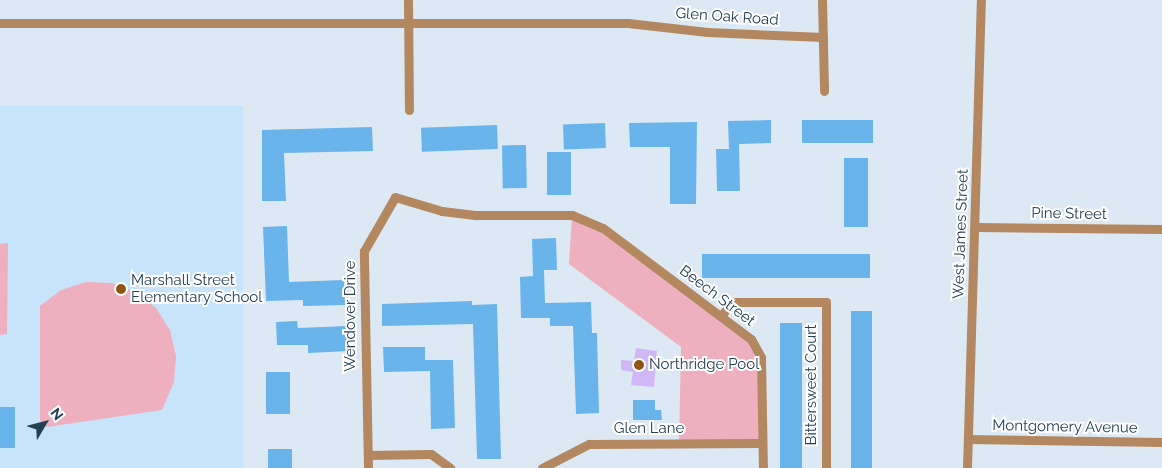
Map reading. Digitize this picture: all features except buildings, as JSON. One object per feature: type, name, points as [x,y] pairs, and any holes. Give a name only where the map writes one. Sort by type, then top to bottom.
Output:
[{"type":"street","points":[[408,0],[409,110]]},
{"type":"street","points":[[822,0],[824,91]]},
{"type":"street","name":"West James Street","points":[[968,468],[981,0]]},
{"type":"street","name":"Glen Oak Road","points":[[0,23],[408,21],[628,23],[707,32],[823,37]]},
{"type":"street","name":"Wendover Drive","points":[[368,468],[364,251],[395,197],[442,211],[478,215]]},
{"type":"street","name":"Beech Street","points":[[478,215],[572,215],[603,228],[751,339],[761,357],[763,468]]},
{"type":"street","name":"Pine Street","points":[[976,227],[1162,229]]},
{"type":"street","name":"Bittersweet Court","points":[[721,316],[732,302],[826,302],[826,468]]},
{"type":"street","name":"Montgomery Avenue","points":[[968,439],[1162,442]]},
{"type":"street","name":"Glen Lane","points":[[542,468],[589,444],[762,444]]},
{"type":"street","points":[[368,455],[431,454],[450,468]]},
{"type":"shaded area","name":"Marshall Street Elementary School","points":[[0,106],[243,106],[243,468],[0,468]]},
{"type":"shaded area","points":[[572,215],[603,228],[751,339],[761,357],[762,443],[679,443],[681,347],[569,264]]},
{"type":"shaded area","points":[[8,243],[7,334],[0,335],[0,244]]},
{"type":"shaded area","points":[[86,282],[112,283],[136,292],[156,308],[170,330],[176,356],[174,382],[162,410],[47,427],[40,421],[40,306],[61,290]]},
{"type":"shaded area","name":"Northridge Pool","points":[[636,348],[657,351],[654,387],[631,385],[633,372],[621,370],[621,360],[634,361]]},
{"type":"place","name":"Marshall Street Elementary School","points":[[121,289]]},
{"type":"place","name":"Northridge Pool","points":[[639,365]]}]
